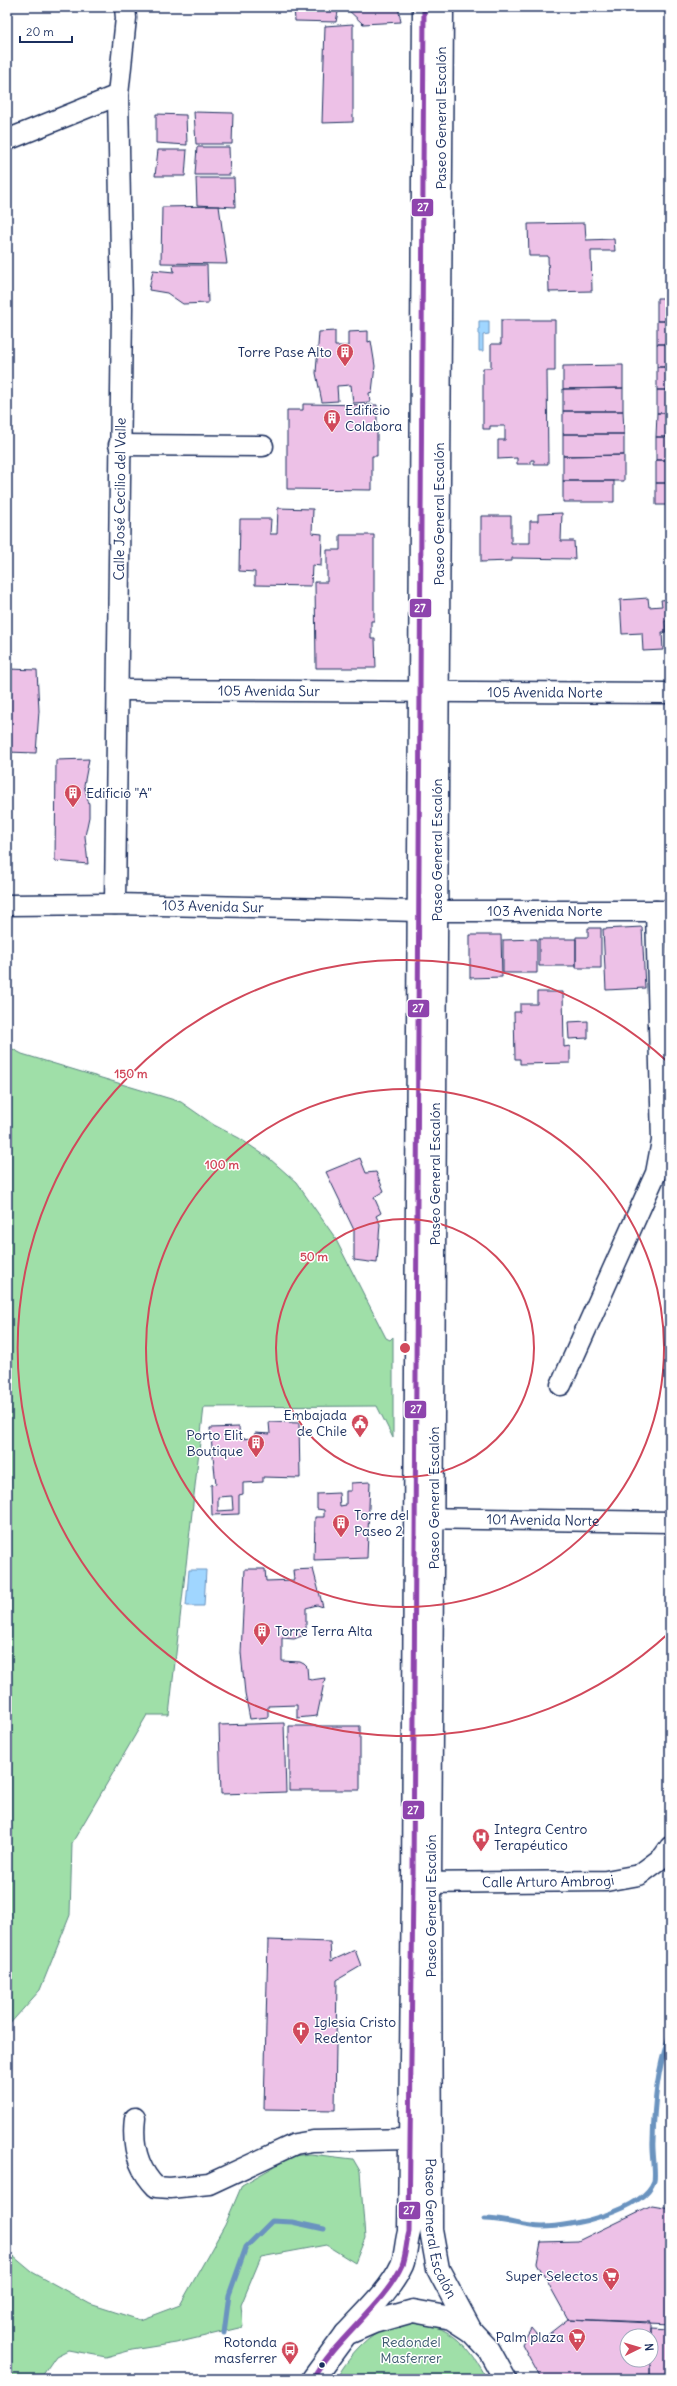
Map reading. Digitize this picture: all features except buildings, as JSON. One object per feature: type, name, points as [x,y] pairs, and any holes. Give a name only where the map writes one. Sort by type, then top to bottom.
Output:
[{"type":"street","name":"Calle José Cecilio del Valle","points":[[115,904],[119,445],[122,308],[118,95],[126,18],[125,7]]},
{"type":"street","name":"Paseo General Escalón","points":[[424,7],[429,692],[422,1883],[431,2230],[438,2269],[471,2331]]},
{"type":"street","name":"Paseo General Escalón","points":[[429,692],[442,7]]},
{"type":"street","points":[[7,140],[118,95]]},
{"type":"street","points":[[119,445],[263,446]]},
{"type":"street","name":"105 Avenida Sur","points":[[118,690],[429,692]]},
{"type":"street","name":"105 Avenida Norte","points":[[429,692],[670,692]]},
{"type":"street","name":"103 Avenida Sur","points":[[7,905],[115,904],[428,911]]},
{"type":"street","name":"103 Avenida Norte","points":[[428,911],[663,911]]},
{"type":"street","points":[[561,1385],[648,1192],[660,1156],[662,1141],[663,911]]},
{"type":"street","name":"101 Avenida Norte","points":[[424,1518],[670,1522]]},
{"type":"street","name":"Calle Arturo Ambrogi","points":[[422,1883],[606,1881],[639,1875],[663,1857],[670,1847]]},
{"type":"street","name":"Paseo General Escalón","points":[[346,2334],[390,2284],[402,2264],[409,2232],[411,2140],[422,1883]]},
{"type":"street","points":[[135,2118],[133,2136],[142,2170],[156,2186],[170,2188],[209,2184],[295,2144],[313,2141],[411,2140]]},
{"type":"street","points":[[313,2379],[346,2334],[374,2322],[413,2312],[451,2318],[471,2331],[489,2350],[505,2379]]},
{"type":"green space","points":[[7,1046],[22,1054],[181,1102],[214,1125],[239,1138],[270,1159],[296,1182],[334,1236],[386,1338],[390,1340],[393,1337],[393,1438],[377,1406],[204,1407],[169,1715],[147,1715],[72,1843],[70,1915],[40,1990],[7,2027]]},
{"type":"green space","points":[[310,2154],[353,2159],[360,2171],[365,2238],[355,2263],[326,2245],[261,2257],[241,2305],[243,2327],[176,2343],[132,2350],[106,2357],[68,2350],[56,2356],[40,2379],[7,2379],[7,2251],[32,2272],[90,2304],[140,2320],[180,2305],[225,2225],[242,2185],[293,2156]]},
{"type":"green space","name":"Redondel Masferrer","points":[[400,2321],[429,2325],[442,2329],[452,2335],[462,2343],[470,2353],[487,2379],[336,2379],[355,2352],[363,2344],[380,2331]]},
{"type":"water","points":[[479,321],[489,321],[489,334],[483,335],[483,351],[479,351]]},
{"type":"water","points":[[189,1570],[206,1570],[204,1606],[186,1606]]},
{"type":"waterway","points":[[485,2219],[500,2220],[535,2227],[570,2224],[605,2215],[621,2209],[636,2201],[647,2192],[654,2181],[654,2114],[659,2073],[670,2034]]},
{"type":"waterway","points":[[224,2333],[229,2295],[246,2247],[272,2221],[292,2222],[324,2229]]},
{"type":"transit line","name":"27","points":[[313,2379],[322,2364],[384,2294],[394,2279],[402,2265],[409,2232],[413,1883],[424,7]]},
{"type":"place","name":"Torre Pase Alto","points":[[345,367]]},
{"type":"place","name":"Edificio Colabora","points":[[332,433]]},
{"type":"place","name":"Edificio \"A\"","points":[[73,808]]},
{"type":"place","name":"Embajada de Chile","points":[[360,1438]]},
{"type":"place","name":"Porto Elit Boutique","points":[[256,1458]]},
{"type":"place","name":"Torre del Paseo 2","points":[[341,1538]]},
{"type":"place","name":"Torre Terra Alta","points":[[262,1646]]},
{"type":"place","name":"Integra Centro Terapéutico","points":[[481,1852]]},
{"type":"place","name":"Iglesia Cristo Redentor","points":[[301,2045]]},
{"type":"place","name":"Super Selectos","points":[[611,2291]]},
{"type":"place","name":"Palm plaza","points":[[577,2352]]},
{"type":"place","name":"Rotonda masferrer","points":[[290,2365]]}]
